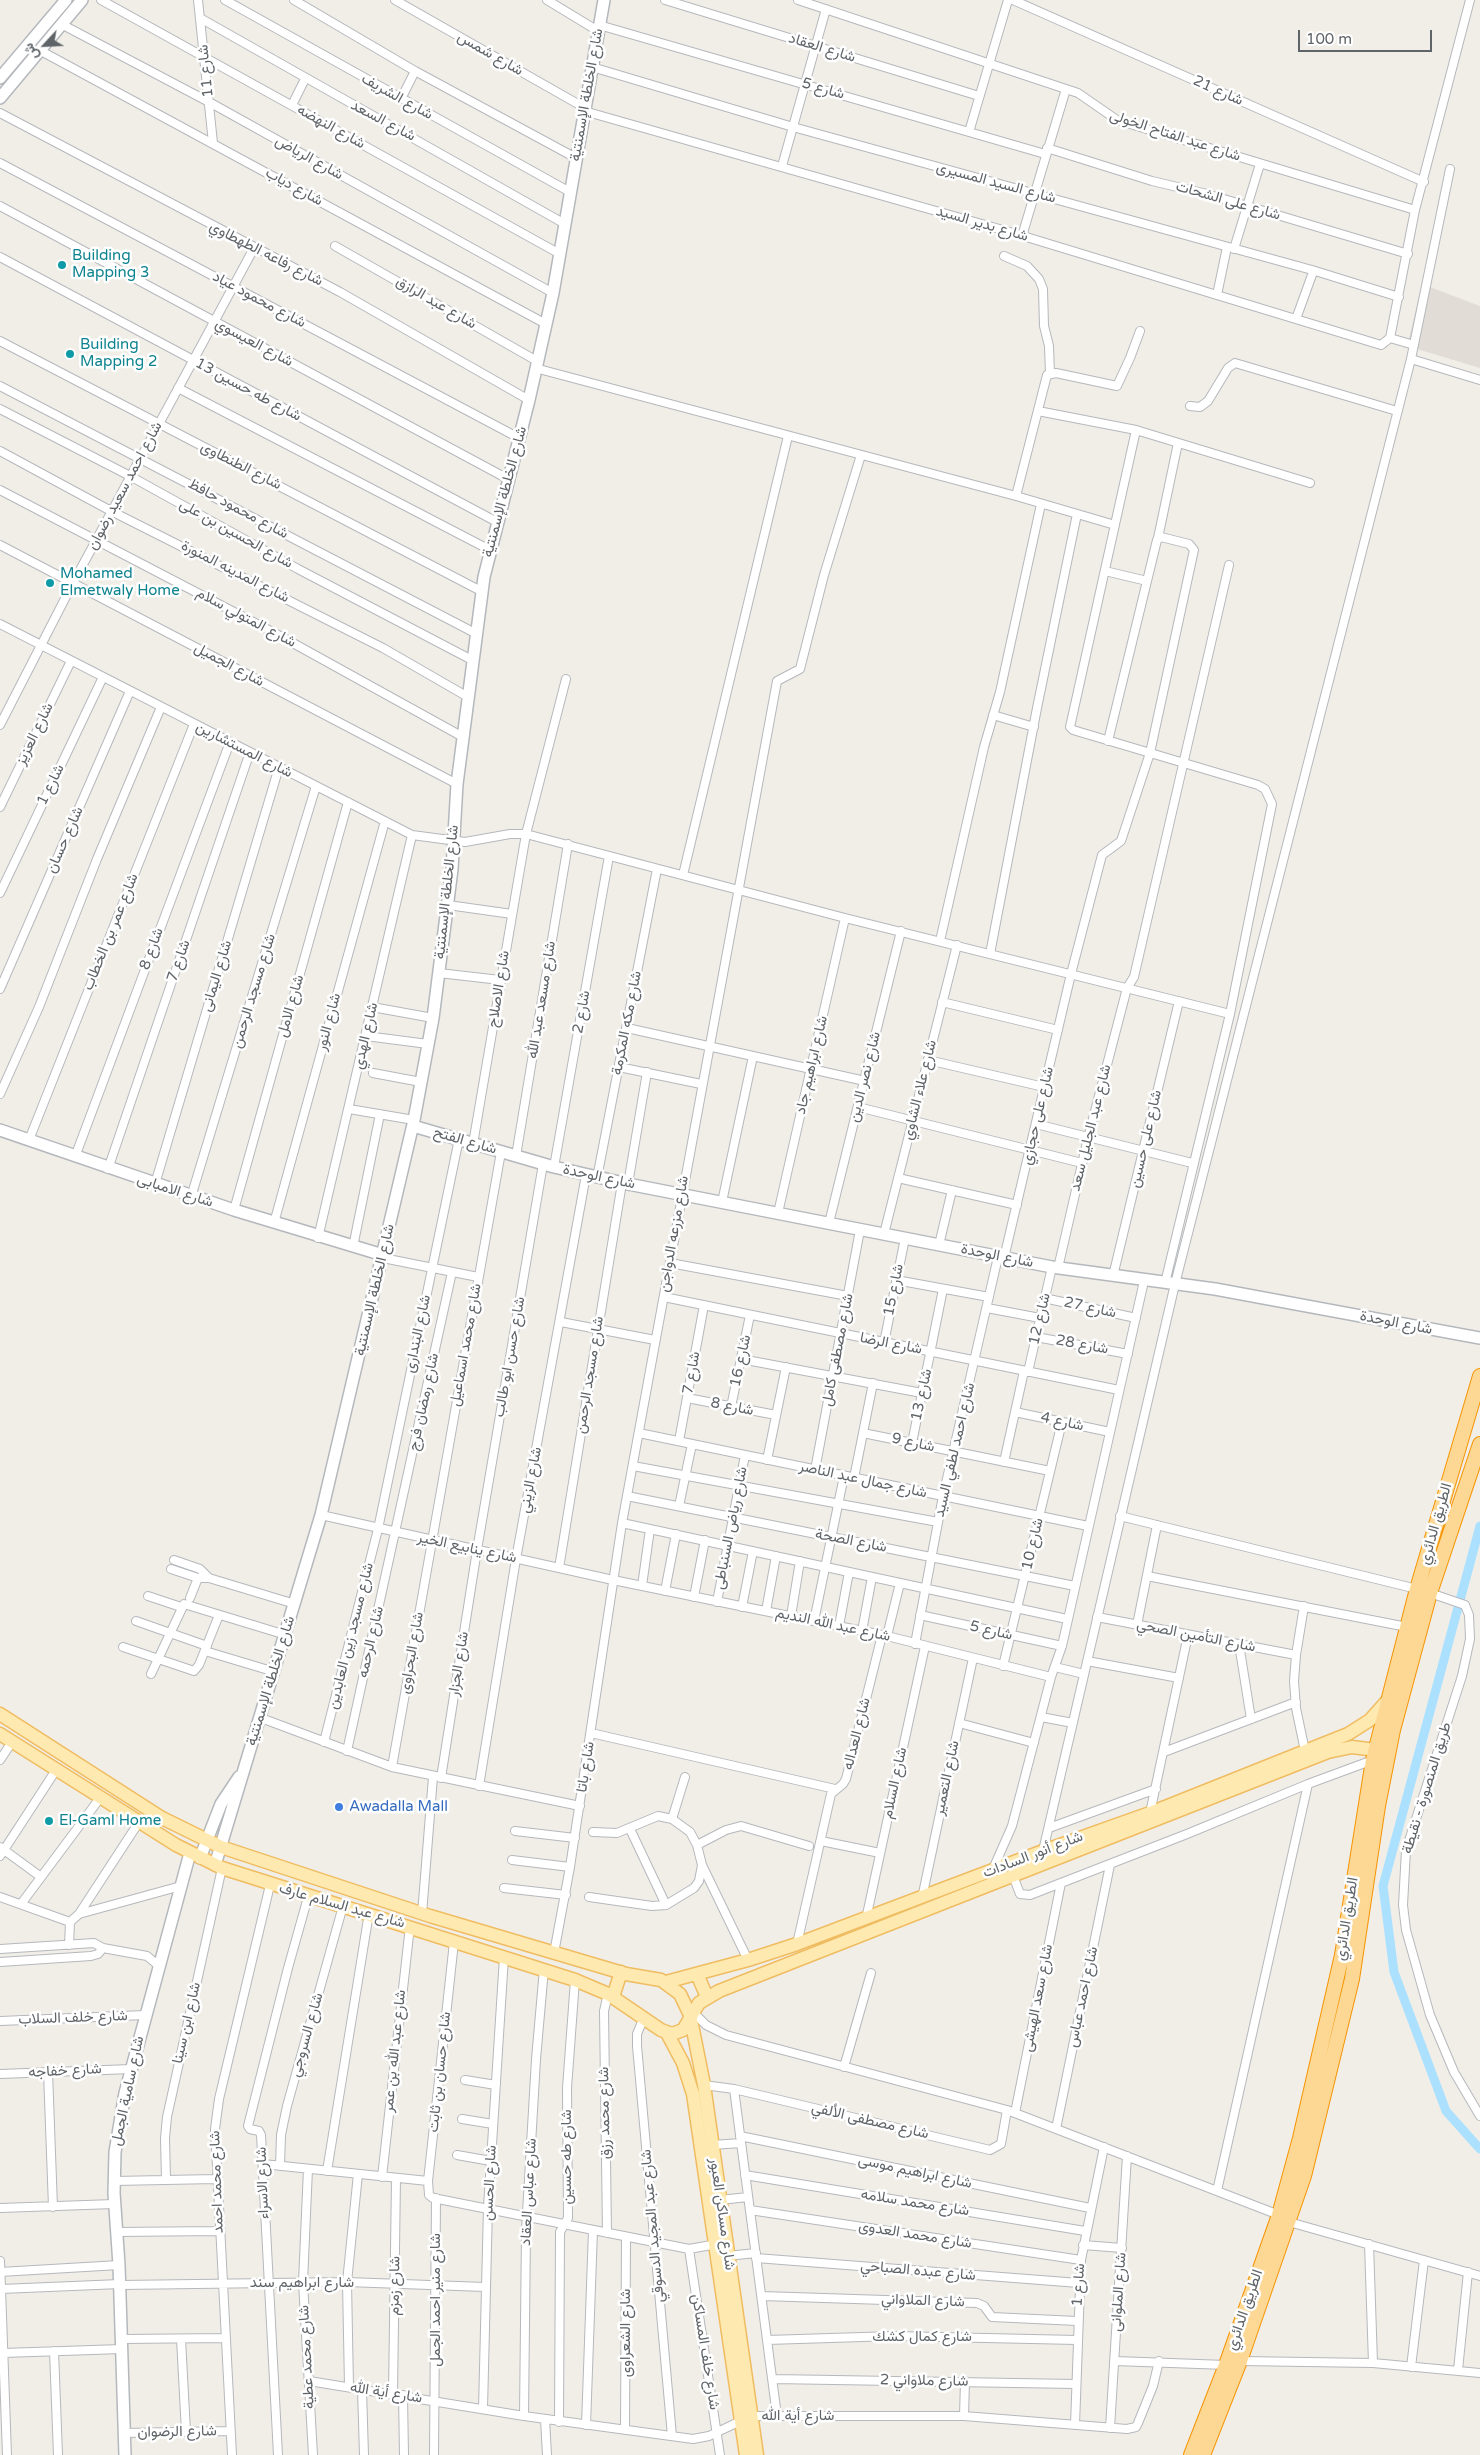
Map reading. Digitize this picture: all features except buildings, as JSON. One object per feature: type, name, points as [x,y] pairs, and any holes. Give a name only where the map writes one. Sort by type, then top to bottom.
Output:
[{"type":"highway","name":"الطريق الدائري","points":[[1191,2455],[1284,2218],[1304,2176],[1347,2001],[1358,1948],[1378,1806],[1389,1747],[1424,1591],[1480,1376]]},
{"type":"highway","name":"الطريق الدائري","points":[[1203,2455],[1240,2361],[1284,2218],[1300,2138],[1334,1995],[1374,1755],[1407,1627],[1424,1591],[1480,1444]]},
{"type":"main road","name":"شارع أنور السادات","points":[[691,2013],[707,1998],[1013,1878],[1341,1743],[1370,1720],[1387,1701]]},
{"type":"main road","name":"شارع عبد السلام عارف","points":[[0,1714],[162,1818],[206,1841],[422,1914],[621,1972],[666,1982]]},
{"type":"main road","name":"شارع عبد السلام عارف","points":[[0,1734],[138,1822],[218,1866],[270,1885],[370,1913],[575,1980],[611,1995],[667,2033]]},
{"type":"main road","name":"شارع أنور السادات","points":[[666,1982],[748,1960],[797,1944],[1043,1851],[1150,1813],[1305,1751],[1341,1743],[1374,1755]]},
{"type":"main road","points":[[611,1995],[621,1972]]},
{"type":"main road","points":[[697,1974],[707,1998]]},
{"type":"main road","name":"شارع مساكن العبور","points":[[666,1982],[680,1994],[691,2013],[704,2085],[728,2256],[746,2418],[746,2455]]},
{"type":"main road","points":[[667,2033],[678,2033],[682,2030],[691,2013]]},
{"type":"main road","name":"شارع مساكن العبور","points":[[667,2033],[683,2063],[690,2084],[746,2418],[757,2455]]},
{"type":"street","points":[[0,78],[66,0]]},
{"type":"street","points":[[0,98],[42,51],[82,0]]},
{"type":"street","name":"شارع النهضه","points":[[101,0],[560,254]]},
{"type":"street","name":"شارع 11","points":[[198,0],[213,143]]},
{"type":"street","name":"شارع الشريف","points":[[225,0],[570,192]]},
{"type":"street","points":[[294,0],[415,71],[576,158]]},
{"type":"street","name":"شارع شمس","points":[[395,0],[584,109]]},
{"type":"street","points":[[546,0],[599,28]]},
{"type":"street","name":"شارع الخلطة الإسمنتية","points":[[218,1866],[221,1847],[234,1810],[242,1773],[261,1718],[321,1516],[413,1123],[433,1018],[448,905],[457,784],[481,591],[529,400],[553,293],[604,0]]},
{"type":"street","name":"شارع العقاد","points":[[665,0],[979,96]]},
{"type":"street","name":"شارع عبد الفتاح الخولى","points":[[798,0],[814,2],[826,9],[1078,93],[1117,120],[1415,210]]},
{"type":"street","points":[[969,132],[989,63],[1013,0]]},
{"type":"street","name":"شارع 21","points":[[1013,0],[1424,182]]},
{"type":"street","points":[[1414,345],[1390,338],[1408,254],[1415,210],[1424,182],[1470,0]]},
{"type":"street","points":[[782,166],[826,9]]},
{"type":"street","name":"شارع السعد","points":[[200,18],[565,224]]},
{"type":"street","name":"شارع الرياض","points":[[63,25],[209,102],[553,293]]},
{"type":"street","name":"شارع 5","points":[[599,28],[805,84],[969,132],[1046,151]]},
{"type":"street","name":"شارع دياب","points":[[42,51],[546,324]]},
{"type":"street","name":"شارع السيد المسيرى","points":[[592,67],[793,127],[1231,248],[1399,297]]},
{"type":"street","points":[[401,99],[415,71]]},
{"type":"street","points":[[292,105],[306,79]]},
{"type":"street","points":[[1022,236],[1066,89]]},
{"type":"street","name":"شارع بدير السيد","points":[[584,109],[1022,236],[1377,345],[1385,344],[1390,338]]},
{"type":"street","name":"شارع رفاعه الطهطاوي","points":[[0,113],[383,316],[529,400]]},
{"type":"street","name":"شارع على الشحات","points":[[1046,151],[1152,181],[1207,194],[1408,254]]},
{"type":"street","name":"شارع محمود عياد","points":[[0,163],[519,438]]},
{"type":"street","points":[[1217,295],[1260,164]]},
{"type":"street","points":[[1170,1283],[1398,411],[1411,359],[1450,169]]},
{"type":"street","name":"شارع العيسوي","points":[[0,206],[508,479]]},
{"type":"street","name":"شارع عبد الرازق","points":[[335,246],[536,365],[788,436],[1016,496],[1115,525]]},
{"type":"street","name":"شارع احمد سعيد رضوان","points":[[0,725],[96,539],[254,248]]},
{"type":"street","points":[[1004,256],[1028,266],[1039,279],[1043,289],[1044,326],[1049,346],[1050,374],[1047,375],[1016,496]]},
{"type":"street","name":"شارع طه حسين 13","points":[[0,257],[497,522]]},
{"type":"street","points":[[1296,319],[1313,272]]},
{"type":"street","points":[[1050,374],[1116,386],[1130,358],[1140,331]]},
{"type":"street","name":"شارع الطنطاوى","points":[[0,341],[481,591]]},
{"type":"street","points":[[1411,359],[1480,380]]},
{"type":"street","points":[[1190,406],[1200,407],[1208,401],[1228,368],[1235,363],[1242,363],[1398,411]]},
{"type":"street","name":"شارع محمود حافظ","points":[[0,386],[475,632]]},
{"type":"street","points":[[178,388],[490,550]]},
{"type":"street","name":"شارع الحسين بن على","points":[[0,409],[130,476],[472,660]]},
{"type":"street","points":[[1038,411],[1136,430],[1310,483]]},
{"type":"street","points":[[1043,1851],[1120,1516],[1170,1283],[1192,1163],[1230,1014],[1272,804],[1264,789],[1258,785],[1073,730],[1070,724],[1136,430]]},
{"type":"street","points":[[683,875],[788,436]]},
{"type":"street","points":[[1108,741],[1158,538],[1178,443]]},
{"type":"street","name":"شارع المدينه المنورة","points":[[0,451],[111,511],[383,648],[468,696]]},
{"type":"street","name":"شارع مزرعه الدواجن","points":[[613,1580],[681,1194],[777,681],[800,669],[824,575],[861,455]]},
{"type":"street","name":"شارع المتولي سلام","points":[[0,490],[282,637],[463,737]]},
{"type":"street","points":[[940,941],[1041,504]]},
{"type":"street","points":[[990,954],[1077,514]]},
{"type":"street","name":"شارع على حجازي","points":[[1001,1257],[1030,1150],[1071,974],[1102,855],[1121,841],[1150,753],[1194,550],[1189,544],[1158,538]]},
{"type":"street","name":"شارع الجميل","points":[[0,545],[457,784]]},
{"type":"street","name":"شارع عبد الجليل سعد","points":[[1055,1267],[1127,988],[1134,977],[1229,565]]},
{"type":"street","points":[[1105,571],[1146,581]]},
{"type":"street","name":"شارع المستشارين","points":[[0,624],[412,835],[453,842],[510,834],[526,834],[845,918],[1230,1014]]},
{"type":"street","name":"شارع العزيز","points":[[0,807],[71,661]]},
{"type":"street","name":"شارع 1","points":[[0,893],[103,678]]},
{"type":"street","name":"شارع الاصلاح","points":[[473,1144],[526,834],[566,678]]},
{"type":"street","name":"شارع حسان","points":[[0,989],[130,691]]},
{"type":"street","points":[[0,1094],[39,1007],[96,858],[160,707]]},
{"type":"street","points":[[993,716],[1034,727]]},
{"type":"street","name":"شارع عمر بن الخطاب","points":[[28,1140],[194,724]]},
{"type":"street","name":"شارع 8","points":[[75,1157],[230,742]]},
{"type":"street","name":"شارع 7","points":[[108,1169],[250,752]]},
{"type":"street","name":"شارع اليمانى","points":[[155,1184],[279,767]]},
{"type":"street","name":"شارع مسجد الرحمن","points":[[191,1197],[316,786]]},
{"type":"street","name":"شارع الامل","points":[[234,1210],[348,802]]},
{"type":"street","name":"شارع النور","points":[[274,1223],[385,821]]},
{"type":"street","name":"شارع الهدي","points":[[318,1238],[412,835]]},
{"type":"street","name":"شارع مسعد عبد الله","points":[[516,1156],[568,844]]},
{"type":"street","name":"شارع 2","points":[[549,1166],[609,856]]},
{"type":"street","name":"شارع مكه المكرمة","points":[[592,1176],[619,1067],[657,869]]},
{"type":"street","points":[[448,905],[512,914]]},
{"type":"street","name":"شارع ابراهيم جاد","points":[[778,1213],[845,918]]},
{"type":"street","name":"شارع نصر الدين","points":[[829,1222],[901,932]]},
{"type":"street","name":"شارع علاء الشاوي","points":[[884,1234],[957,945]]},
{"type":"street","points":[[439,973],[500,980]]},
{"type":"street","name":"شارع على حسين","points":[[1113,1276],[1178,1001]]},
{"type":"street","points":[[942,1002],[1058,1030]]},
{"type":"street","points":[[372,1007],[433,1018]]},
{"type":"street","points":[[627,1028],[865,1081]]},
{"type":"street","points":[[366,1036],[428,1044]]},
{"type":"street","points":[[722,1202],[753,1056]]},
{"type":"street","points":[[928,1060],[1044,1087]]},
{"type":"street","points":[[619,1067],[702,1084]]},
{"type":"street","name":"شارع مسجد الرحمن","points":[[559,1568],[597,1329],[646,1072]]},
{"type":"street","points":[[373,1073],[421,1082]]},
{"type":"street","points":[[858,1107],[1082,1163]]},
{"type":"street","points":[[349,1109],[380,1114],[413,1123]]},
{"type":"street","points":[[353,1247],[380,1114]]},
{"type":"street","name":"شارع الفتح","points":[[413,1123],[473,1144],[516,1156]]},
{"type":"street","points":[[1036,1124],[1192,1163]]},
{"type":"street","name":"شارع الامبابى","points":[[0,1130],[191,1197],[383,1257]]},
{"type":"street","name":"شارع البندارى","points":[[378,1530],[459,1139]]},
{"type":"street","name":"شارع محمد اسماعيل","points":[[432,1539],[501,1152]]},
{"type":"street","name":"شارع الوحدة","points":[[516,1156],[549,1166],[625,1183],[1001,1257],[1144,1281],[1225,1291],[1480,1338]]},
{"type":"street","name":"شارع حسن ابو طالب","points":[[477,1550],[549,1166]]},
{"type":"street","name":"شارع الزيني","points":[[479,1786],[516,1559],[561,1322],[592,1176]]},
{"type":"street","points":[[898,1178],[1016,1205]]},
{"type":"street","points":[[939,1245],[952,1190]]},
{"type":"street","name":"شارع مصطفى كامل","points":[[815,1470],[860,1230]]},
{"type":"street","name":"شارع 15","points":[[884,1343],[905,1238]]},
{"type":"street","points":[[383,1257],[478,1277]]},
{"type":"street","name":"شارع احمد لطفي السيد","points":[[915,1644],[943,1496],[976,1361],[989,1297],[1001,1257]]},
{"type":"street","points":[[670,1263],[848,1296]]},
{"type":"street","name":"شارع 12","points":[[1004,1462],[1044,1298],[1055,1267]]},
{"type":"street","name":"شارع رمضان فرج","points":[[396,1533],[452,1272]]},
{"type":"street","points":[[896,1280],[989,1297]]},
{"type":"street","points":[[992,1871],[1012,1826],[1051,1677],[1062,1646],[1144,1281]]},
{"type":"street","name":"شارع 13","points":[[912,1443],[943,1289]]},
{"type":"street","name":"شارع الرضا","points":[[664,1297],[1119,1390]]},
{"type":"street","name":"شارع 27","points":[[1044,1298],[1136,1318]]},
{"type":"street","name":"شارع 7","points":[[679,1441],[704,1306]]},
{"type":"street","points":[[987,1308],[1040,1318]]},
{"type":"street","name":"شارع 16","points":[[731,1407],[750,1315]]},
{"type":"street","points":[[561,1322],[655,1340]]},
{"type":"street","name":"شارع 28","points":[[1036,1337],[1128,1354]]},
{"type":"street","points":[[741,1359],[922,1393]]},
{"type":"street","points":[[767,1460],[786,1367]]},
{"type":"street","points":[[854,1478],[873,1384]]},
{"type":"street","name":"شارع 8","points":[[687,1398],[776,1415]]},
{"type":"street","name":"شارع 4","points":[[1015,1412],[1110,1432]]},
{"type":"street","name":"شارع 10","points":[[1004,1666],[1062,1422]]},
{"type":"street","name":"شارع 9","points":[[863,1433],[1050,1472]]},
{"type":"street","name":"شارع جمال عبد الناصر","points":[[639,1434],[1088,1526]]},
{"type":"street","points":[[679,1506],[692,1444]]},
{"type":"street","name":"شارع رياض السنباطى","points":[[716,1602],[745,1455]]},
{"type":"street","points":[[633,1466],[938,1522]]},
{"type":"street","points":[[814,1621],[844,1476]]},
{"type":"street","name":"شارع الصحة","points":[[627,1496],[1075,1586]]},
{"type":"street","name":"شارع ينابيع الخير","points":[[321,1516],[613,1580]]},
{"type":"street","name":"طريق المنصورة - نقيطة","points":[[1120,1516],[1424,1591],[1466,1605],[1469,1615],[1469,1649],[1406,1850],[1403,1906],[1406,1930],[1430,2015],[1454,2072],[1480,2116]]},
{"type":"street","points":[[622,1523],[1067,1619]]},
{"type":"street","points":[[1137,1625],[1157,1525]]},
{"type":"street","points":[[642,1586],[650,1528]]},
{"type":"street","name":"شارع مسجد زين العابدين","points":[[324,1742],[378,1530]]},
{"type":"street","name":"شارع الرحمه","points":[[347,1751],[396,1533]]},
{"type":"street","points":[[666,1591],[676,1534]]},
{"type":"street","name":"شارع البحراوى","points":[[392,1767],[432,1539]]},
{"type":"street","points":[[694,1596],[705,1540]]},
{"type":"street","name":"شارع الجزار","points":[[422,1914],[437,1777],[477,1550]]},
{"type":"street","points":[[742,1607],[753,1551]]},
{"type":"street","points":[[766,1611],[776,1556]]},
{"type":"street","points":[[174,1560],[200,1569],[209,1578]]},
{"type":"street","points":[[790,1616],[800,1561]]},
{"type":"street","points":[[171,1569],[198,1578],[209,1578],[295,1604]]},
{"type":"street","points":[[839,1626],[848,1572]]},
{"type":"street","points":[[1147,1576],[1407,1627]]},
{"type":"street","points":[[862,1631],[872,1577]]},
{"type":"street","points":[[190,1598],[198,1578]]},
{"type":"street","name":"شارع عبد الله النديم","points":[[613,1580],[885,1636],[1051,1677]]},
{"type":"street","name":"شارع باتا","points":[[554,1953],[566,1895],[613,1580]]},
{"type":"street","name":"شارع العداله","points":[[797,1944],[831,1794],[846,1779],[900,1583]]},
{"type":"street","points":[[148,1596],[181,1607]]},
{"type":"street","points":[[151,1674],[181,1607],[186,1604],[286,1635]]},
{"type":"street","points":[[1304,1606],[1296,1655],[1296,1702],[1305,1751]]},
{"type":"street","points":[[123,1647],[194,1670],[199,1665],[219,1615]]},
{"type":"street","name":"شارع 5","points":[[920,1616],[1062,1646]]},
{"type":"street","name":"شارع التأمين الصحي","points":[[1097,1617],[1296,1655]]},
{"type":"street","points":[[136,1621],[275,1672]]},
{"type":"street","points":[[1150,1813],[1188,1635]]},
{"type":"street","points":[[1239,1644],[1251,1719]]},
{"type":"street","name":"شارع السلام","points":[[866,1919],[925,1646]]},
{"type":"street","name":"شارع التعمير","points":[[922,1898],[973,1658]]},
{"type":"street","points":[[1087,1661],[1179,1678]]},
{"type":"street","points":[[1055,1667],[1084,1674]]},
{"type":"street","points":[[1164,1752],[1296,1702]]},
{"type":"street","points":[[1041,1717],[1073,1723]]},
{"type":"street","points":[[261,1718],[392,1767],[580,1806]]},
{"type":"street","points":[[959,1723],[1034,1743]]},
{"type":"street","points":[[591,1733],[835,1789]]},
{"type":"street","points":[[0,1760],[12,1742]]},
{"type":"street","points":[[1009,1864],[1020,1894],[1025,1895],[1110,1865],[1374,1755]]},
{"type":"street","points":[[41,1877],[1,1851],[56,1770]]},
{"type":"street","name":"شارع الخلطة الإسمنتية","points":[[195,1855],[206,1841],[221,1804],[242,1773]]},
{"type":"street","points":[[672,1819],[685,1777]]},
{"type":"street","points":[[1217,2191],[1308,1784]]},
{"type":"street","points":[[1049,1828],[1156,1788]]},
{"type":"street","points":[[21,1904],[100,1798]]},
{"type":"street","points":[[593,1832],[610,1834],[630,1829],[650,1818],[658,1816],[672,1819],[686,1827],[697,1845],[702,1865],[748,1960]]},
{"type":"street","points":[[69,1944],[70,1922],[79,1914],[138,1822]]},
{"type":"street","points":[[697,1845],[726,1830],[741,1826],[809,1846]]},
{"type":"street","points":[[630,1829],[666,1904]]},
{"type":"street","points":[[515,1831],[575,1838]]},
{"type":"street","points":[[821,1841],[880,1853]]},
{"type":"street","name":"شارع سامية الجمل","points":[[125,2455],[120,2265],[114,2204],[118,2131],[131,2068],[145,2015],[181,1886],[195,1855]]},
{"type":"street","points":[[512,1860],[570,1867]]},
{"type":"street","points":[[589,1897],[652,1906],[666,1904],[694,1888],[699,1881],[702,1865]]},
{"type":"street","name":"شارع احمد عباس","points":[[1056,2129],[1110,1865]]},
{"type":"street","name":"شارع ابن سينا","points":[[166,2179],[167,2117],[218,1866]]},
{"type":"street","name":"شارع سعد الهيشى","points":[[1011,2112],[1061,1883]]},
{"type":"street","name":"شارع محمد احمد","points":[[232,2455],[214,2145],[216,2114],[270,1885]]},
{"type":"street","points":[[79,1914],[181,1886]]},
{"type":"street","points":[[504,1888],[566,1895]]},
{"type":"street","points":[[0,1897],[70,1922]]},
{"type":"street","name":"شارع الاسراء","points":[[278,2455],[267,2283],[263,2164],[260,2133],[250,2129],[248,2126],[308,1897]]},
{"type":"street","name":"شارع السروجي","points":[[280,2166],[282,2135],[287,2106],[343,1906]]},
{"type":"street","points":[[327,2171],[370,1913]]},
{"type":"street","name":"شارع عبد الله بن عمر","points":[[382,2177],[410,1926]]},
{"type":"street","name":"شارع حسان بن ثابت","points":[[428,2181],[454,1942]]},
{"type":"street","points":[[0,1949],[94,1943],[103,1948],[147,1956],[159,1966]]},
{"type":"street","points":[[0,1962],[91,1956],[98,1954],[103,1948]]},
{"type":"street","name":"شارع الحسن","points":[[483,2409],[488,2207],[504,1957]]},
{"type":"street","name":"شارع عباس العقاد","points":[[524,2416],[527,2215],[536,2059],[544,1969]]},
{"type":"street","points":[[844,2067],[871,1973]]},
{"type":"street","name":"شارع طه حسين","points":[[559,2422],[560,2232],[568,2218],[567,2088],[575,1980]]},
{"type":"street","name":"شارع محمد رزق","points":[[607,2233],[604,2011],[611,1995]]},
{"type":"street","points":[[691,2013],[706,2025],[726,2035],[1011,2112],[1284,2218],[1480,2276]]},
{"type":"street","name":"شارع خلف السلاب","points":[[0,2021],[145,2015]]},
{"type":"street","name":"شارع عبد المجيد الدسوقي","points":[[644,2017],[637,2034],[636,2046],[672,2436]]},
{"type":"street","name":"شارع خفاجه","points":[[0,2074],[131,2068]]},
{"type":"street","points":[[48,2072],[53,2206]]},
{"type":"street","points":[[465,2080],[496,2086]]},
{"type":"street","name":"شارع مصطفى الألفي","points":[[704,2085],[734,2089],[990,2150],[1001,2144],[1011,2112]]},
{"type":"street","points":[[734,2089],[778,2416]]},
{"type":"street","points":[[462,2119],[493,2124]]},
{"type":"street","name":"شارع ابراهيم موسى","points":[[712,2145],[741,2139],[1090,2208]]},
{"type":"street","name":"شارع 1","points":[[1075,2425],[1077,2321],[1081,2260],[1085,2230],[1104,2147]]},
{"type":"street","points":[[457,2155],[491,2162]]},
{"type":"street","name":"شارع الملوانى","points":[[1110,2428],[1128,2156]]},
{"type":"street","points":[[263,2164],[428,2181],[428,2192],[436,2198],[690,2249],[717,2244]]},
{"type":"street","name":"شارع محمد عطية","points":[[308,2169],[303,2282],[314,2455]]},
{"type":"street","points":[[349,2387],[347,2282],[358,2174]]},
{"type":"street","name":"شارع محمد سلامه","points":[[745,2175],[1085,2230]]},
{"type":"street","name":"شارع زمزم","points":[[393,2394],[396,2178]]},
{"type":"street","points":[[114,2181],[216,2179]]},
{"type":"street","points":[[720,2200],[748,2197]]},
{"type":"street","name":"شارع منير احمد الجمل","points":[[434,2455],[436,2401],[436,2198]]},
{"type":"street","points":[[0,2208],[114,2204]]},
{"type":"street","name":"شارع محمد العدوى","points":[[750,2210],[1081,2260]]},
{"type":"street","points":[[586,2425],[593,2230]]},
{"type":"street","points":[[116,2232],[219,2231]]},
{"type":"street","name":"شارع الشعراوى","points":[[625,2430],[626,2237]]},
{"type":"street","points":[[1370,2244],[1372,2363]]},
{"type":"street","points":[[1083,2245],[1122,2248]]},
{"type":"street","name":"شارع خلف المساكن","points":[[690,2249],[720,2455]]},
{"type":"street","name":"شارع عبده الصباحي","points":[[728,2256],[756,2255],[1079,2284]]},
{"type":"street","points":[[0,2260],[1,2335],[7,2455]]},
{"type":"street","points":[[1411,2367],[1424,2260]]},
{"type":"street","points":[[0,2278],[120,2265]]},
{"type":"street","points":[[1458,2370],[1468,2272]]},
{"type":"street","name":"شارع ابراهيم سند","points":[[1,2289],[120,2284],[303,2282],[436,2284],[485,2287]]},
{"type":"street","name":"شارع الملاواني","points":[[762,2296],[977,2303],[984,2306],[992,2317],[1077,2321]]},
{"type":"street","name":"شارع كمال كشك","points":[[767,2340],[903,2336],[1077,2340]]},
{"type":"street","points":[[3,2353],[54,2351],[180,2338],[225,2338]]},
{"type":"street","points":[[180,2338],[186,2432]]},
{"type":"street","points":[[54,2351],[58,2455]]},
{"type":"street","points":[[1115,2361],[1226,2365]]},
{"type":"street","points":[[1240,2361],[1372,2363],[1480,2373]]},
{"type":"street","name":"شارع أية الله","points":[[308,2380],[559,2422],[693,2439],[717,2433],[746,2418],[778,2416],[964,2416],[1127,2429],[1136,2427],[1153,2386],[1159,2362]]},
{"type":"street","name":"شارع ملاواني 2","points":[[773,2379],[1076,2384]]},
{"type":"street","points":[[964,2416],[965,2381]]},
{"type":"street","points":[[362,2389],[364,2455]]},
{"type":"street","points":[[403,2395],[404,2455]]},
{"type":"street","points":[[545,2419],[547,2455]]},
{"type":"street","name":"شارع الرضوان","points":[[124,2433],[230,2431]]},
{"type":"shaded area","points":[[1422,284],[1480,306],[1480,368],[1407,346]]},
{"type":"waterway","points":[[1480,1526],[1383,1886],[1394,1972],[1446,2111],[1480,2149]]},
{"type":"place","name":"Building Mapping 3","points":[[62,265]]},
{"type":"place","name":"Building Mapping 2","points":[[70,354]]},
{"type":"place","name":"Mohamed Elmetwaly Home","points":[[50,583]]},
{"type":"place","name":"Awadalla Mall","points":[[339,1807]]},
{"type":"place","name":"El-Gaml Home","points":[[49,1821]]}]
